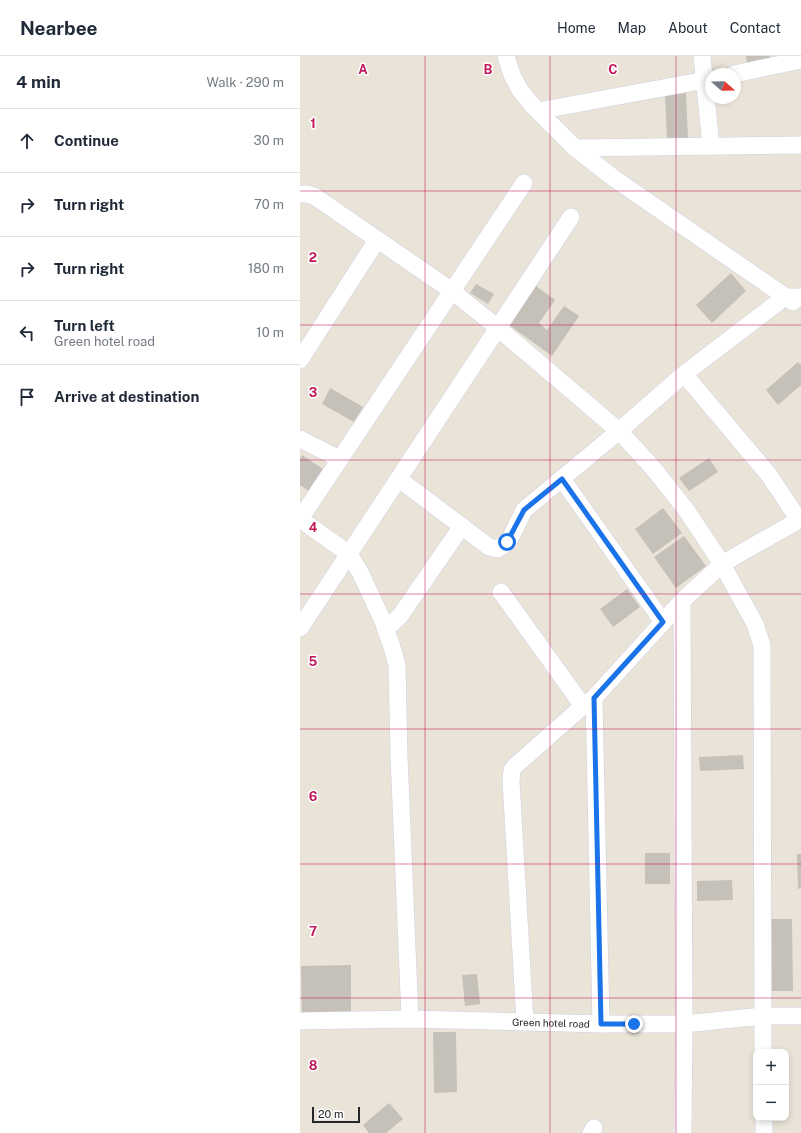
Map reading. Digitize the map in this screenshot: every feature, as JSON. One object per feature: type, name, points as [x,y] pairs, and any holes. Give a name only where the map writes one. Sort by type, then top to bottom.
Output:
[{"type":"street","points":[[506,56],[512,75],[520,90],[538,111],[575,148],[615,179],[793,297],[801,307]]},
{"type":"street","points":[[702,56],[705,68]]},
{"type":"street","points":[[741,73],[801,60]]},
{"type":"street","points":[[538,111],[705,80]]},
{"type":"street","points":[[709,104],[711,146]]},
{"type":"street","points":[[575,148],[801,145]]},
{"type":"street","points":[[410,1019],[399,756],[397,665],[386,629],[374,599],[349,554],[300,519],[524,183]]},
{"type":"street","points":[[300,194],[314,196],[452,291],[619,431],[653,468],[687,511],[722,564],[755,624],[762,645],[763,1049]]},
{"type":"street","points":[[300,628],[572,217]]},
{"type":"street","points":[[302,351],[377,240]]},
{"type":"street","points":[[399,478],[490,547],[500,548],[510,539],[524,510],[619,431],[684,374],[793,297]]},
{"type":"street","points":[[525,1022],[511,774],[515,766],[589,702],[682,601],[722,564],[800,520],[769,475],[684,374]]},
{"type":"street","points":[[300,438],[340,459]]},
{"type":"street","points":[[562,479],[663,622]]},
{"type":"street","points":[[386,629],[400,616],[462,526]]},
{"type":"street","points":[[501,592],[589,702],[601,1024]]},
{"type":"street","points":[[682,601],[684,1024],[683,1133]]},
{"type":"street","name":"Green hotel road","points":[[300,1021],[410,1019],[601,1024],[684,1024],[763,1016],[801,1016]]},
{"type":"street","points":[[764,1121],[764,1133]]},
{"type":"building","points":[[746,56],[770,56],[770,59],[747,63]]},
{"type":"building","points":[[686,93],[688,140],[667,141],[665,95]]},
{"type":"building","points":[[731,273],[746,291],[712,323],[696,305]]},
{"type":"building","points":[[476,284],[494,294],[488,304],[470,293]]},
{"type":"building","points":[[536,286],[555,300],[539,323],[547,330],[564,306],[579,316],[552,356],[509,325]]},
{"type":"building","points":[[798,362],[801,365],[801,385],[778,405],[766,390]]},
{"type":"building","points":[[330,388],[363,407],[354,422],[322,404]]},
{"type":"building","points":[[302,455],[323,469],[309,491],[300,485],[300,459]]},
{"type":"building","points":[[709,458],[718,472],[689,491],[679,478]]},
{"type":"building","points":[[663,508],[682,533],[653,554],[635,529]]},
{"type":"building","points":[[684,536],[706,566],[676,588],[654,557]]},
{"type":"building","points":[[627,589],[640,607],[613,627],[600,609]]},
{"type":"building","points":[[743,755],[744,769],[700,771],[699,757]]},
{"type":"building","points":[[645,853],[670,853],[670,884],[645,884]]},
{"type":"building","points":[[797,854],[801,854],[801,888],[798,889]]},
{"type":"building","points":[[732,880],[733,900],[697,901],[697,881]]},
{"type":"building","points":[[771,919],[792,919],[793,991],[771,991]]},
{"type":"building","points":[[351,965],[351,1014],[302,1015],[301,966]]},
{"type":"building","points":[[477,974],[480,1004],[465,1006],[462,975]]},
{"type":"building","points":[[433,1032],[456,1032],[457,1092],[434,1093]]},
{"type":"building","points":[[389,1103],[403,1119],[386,1133],[369,1133],[363,1125]]},
{"type":"route","points":[[507,542],[510,539],[524,510],[562,479],[663,622],[594,698],[601,1024],[634,1024]]}]
